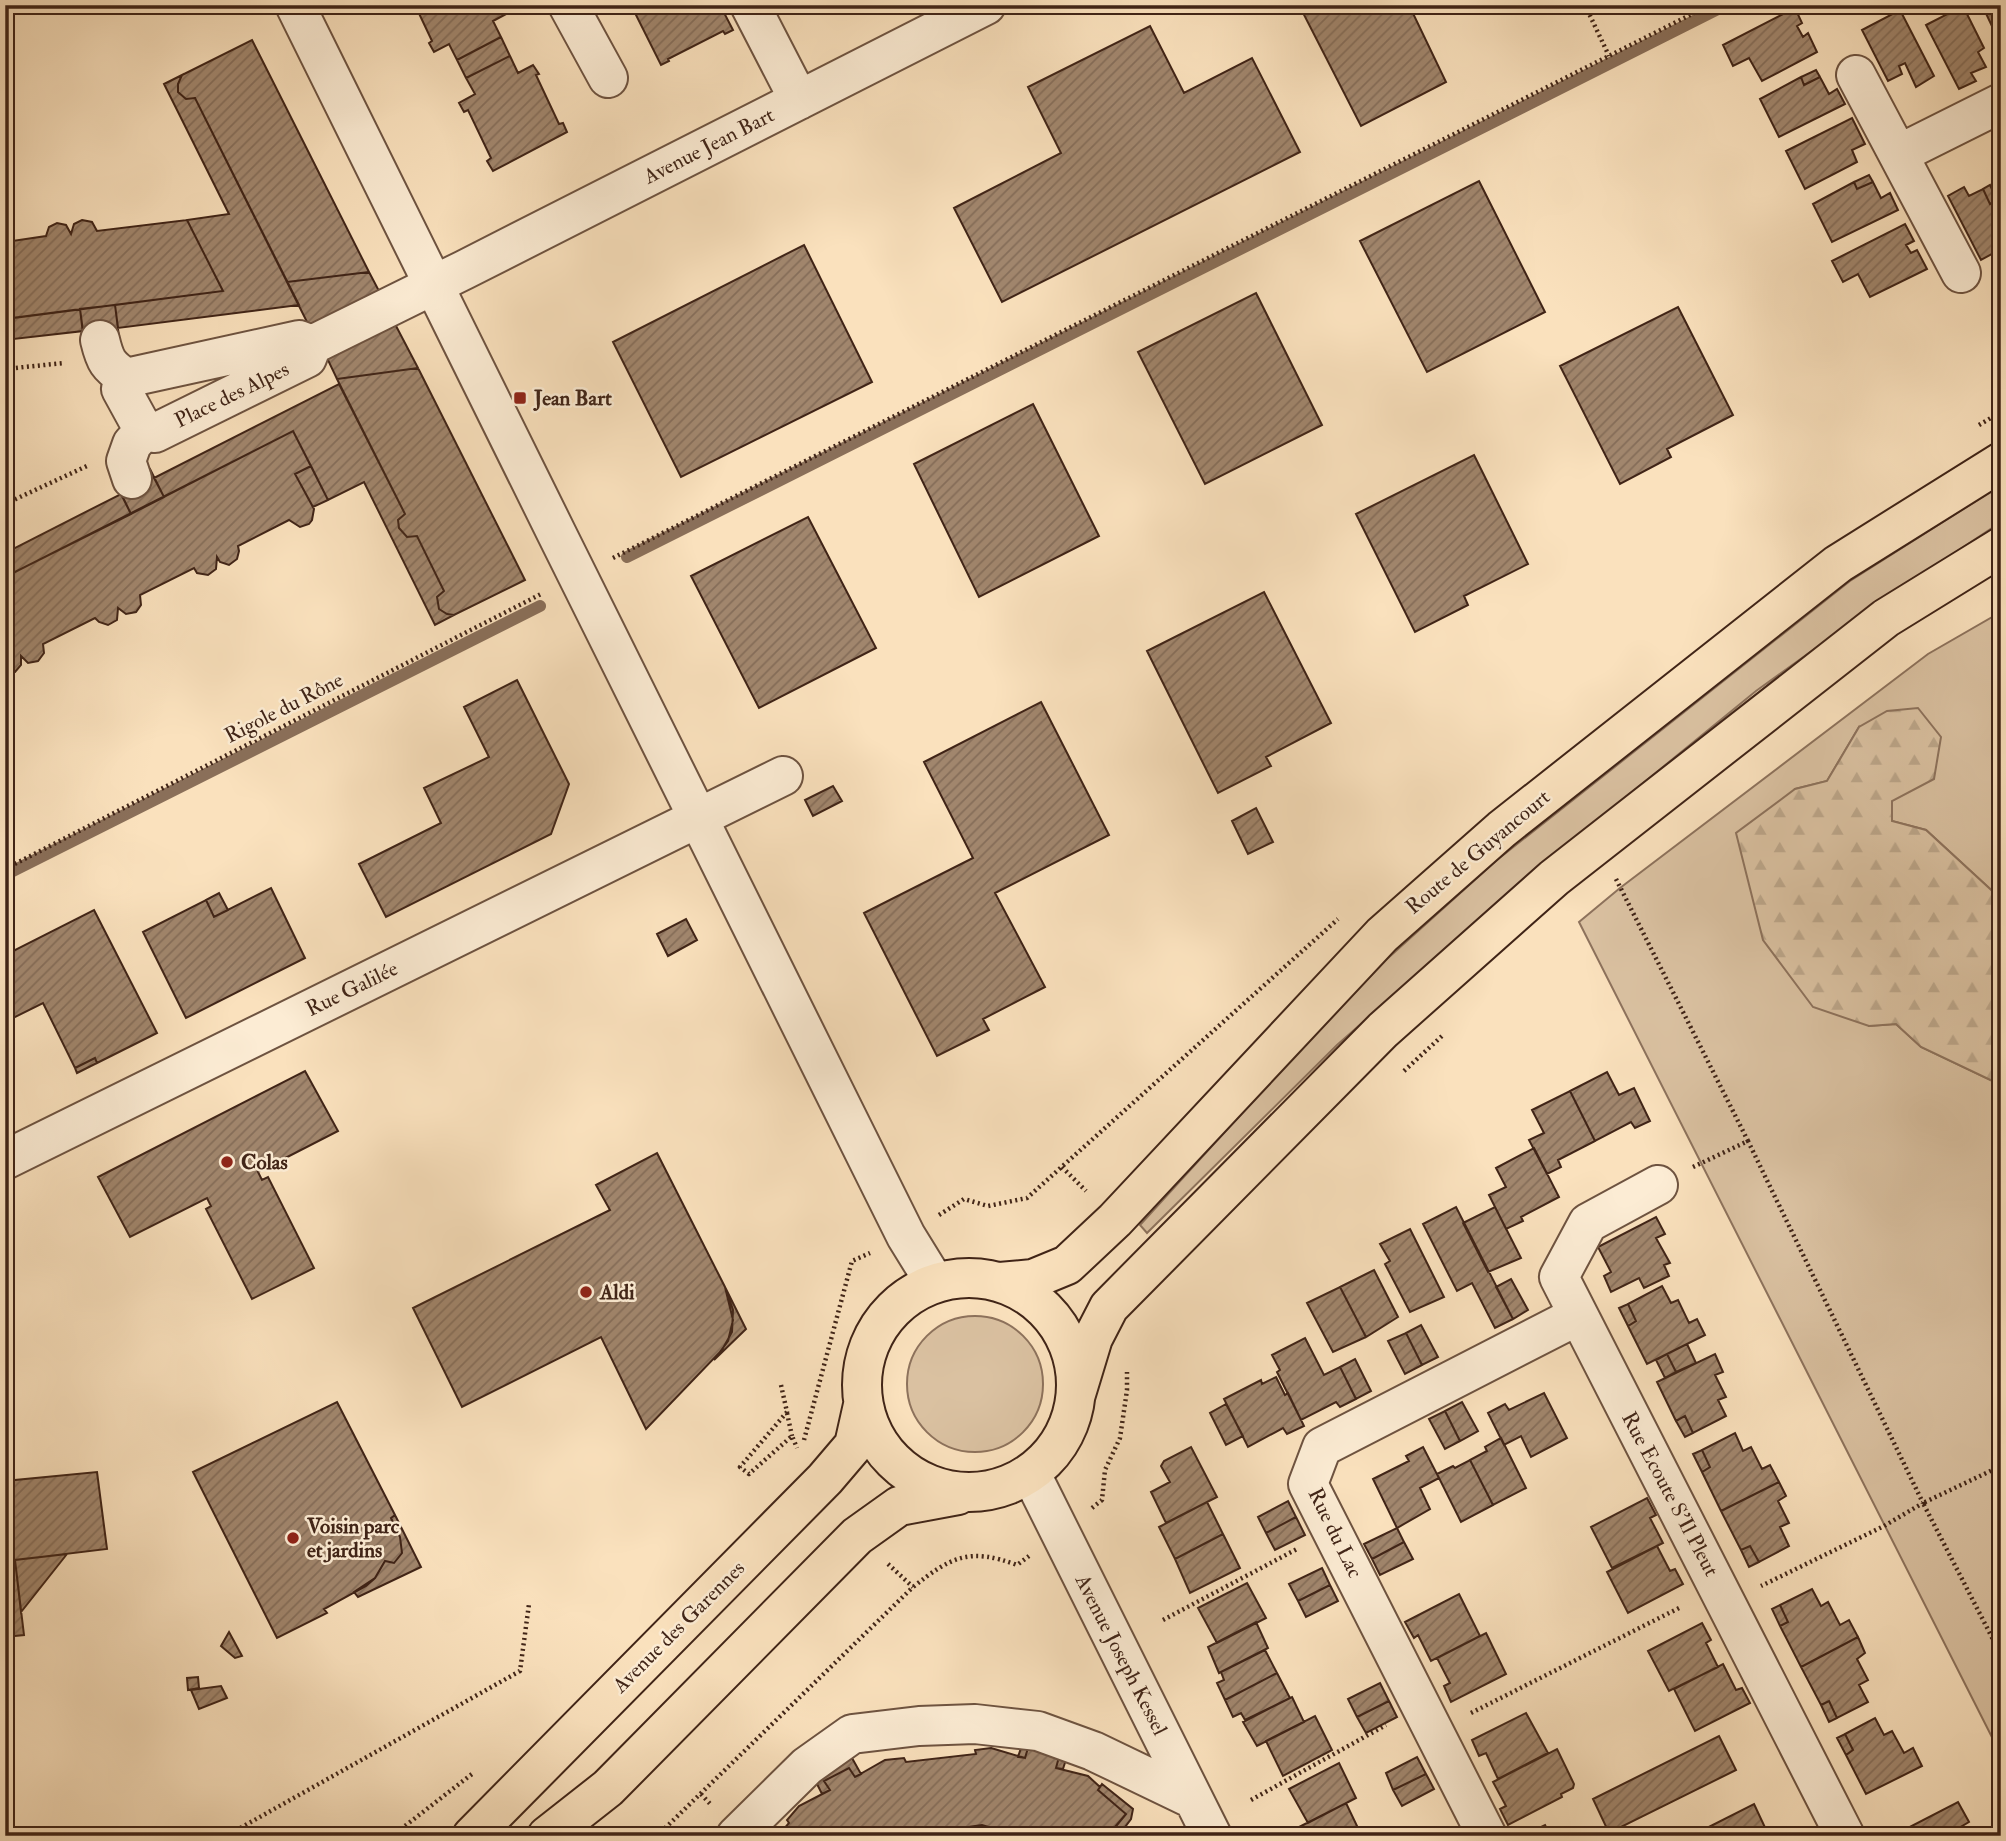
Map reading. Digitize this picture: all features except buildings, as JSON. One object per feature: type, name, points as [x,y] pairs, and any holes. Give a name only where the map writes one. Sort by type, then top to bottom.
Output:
[{"type":"main road","name":"Route de Guyancourt","points":[[1000,1282],[1033,1279],[1067,1265],[1115,1220],[1381,935],[1502,829],[1839,564],[2001,461]]},
{"type":"main road","points":[[562,1836],[858,1536],[899,1506],[1002,1488],[1031,1474],[1053,1452],[1069,1425],[1093,1338],[1109,1307],[1383,1030],[1554,878],[1886,618],[2001,547]]},
{"type":"main road","points":[[969,1493],[932,1487],[900,1469],[876,1441],[863,1405],[861,1375],[869,1344],[884,1318],[907,1297],[935,1283],[967,1278],[1000,1282],[1032,1299],[1058,1325],[1073,1357],[1076,1394]]},
{"type":"main road","name":"Avenue des Garennes","points":[[472,1836],[825,1479],[854,1445],[863,1405]]},
{"type":"main road","points":[[547,1836],[608,1788]]},
{"type":"street","points":[[295,5],[432,286],[698,818],[732,880],[906,1236],[935,1283]]},
{"type":"street","points":[[568,5],[608,78]]},
{"type":"street","points":[[750,5],[799,100]]},
{"type":"street","name":"Avenue Jean Bart","points":[[432,286],[986,5]]},
{"type":"street","points":[[1856,75],[1961,273]]},
{"type":"street","points":[[1899,154],[2001,103]]},
{"type":"street","name":"Place des Alpes","points":[[136,451],[155,433],[307,358],[312,345],[432,286]]},
{"type":"street","name":"Place des Alpes","points":[[110,359],[299,340],[312,345]]},
{"type":"street","points":[[110,359],[121,389],[136,451]]},
{"type":"street","name":"Rue Galilée","points":[[5,1160],[783,776]]},
{"type":"street","name":"Rue Ecoute S'Il Pleut","points":[[1658,1185],[1588,1223],[1559,1277],[1845,1836]]},
{"type":"street","name":"Rue du Lac","points":[[1487,1836],[1308,1484],[1322,1447],[1577,1316]]},
{"type":"street","name":"Avenue Joseph Kessel","points":[[1031,1474],[1212,1836]]},
{"type":"street","points":[[736,1836],[807,1766],[852,1734],[919,1726],[975,1724],[1038,1731],[1093,1751],[1193,1799]]},
{"type":"path","points":[[1585,5],[1609,56]]},
{"type":"path","name":"Rigole du Rône","points":[[5,869],[578,576],[1710,5]]},
{"type":"path","points":[[5,369],[110,359]]},
{"type":"path","points":[[5,504],[136,451]]},
{"type":"path","points":[[1605,887],[1626,870]]},
{"type":"path","points":[[1615,878],[1748,1141],[1923,1503],[2001,1655]]},
{"type":"path","points":[[1396,1078],[1446,1032]]},
{"type":"path","points":[[1658,1185],[1748,1141]]},
{"type":"path","points":[[781,1385],[792,1436],[800,1456]]},
{"type":"path","points":[[787,1412],[740,1467],[749,1474],[792,1436]]},
{"type":"path","points":[[1251,1800],[1402,1717],[1453,1722],[1696,1599],[1773,1582],[1884,1526],[1923,1503],[2001,1466]]},
{"type":"path","points":[[1163,1620],[1332,1530]]},
{"type":"path","points":[[656,1836],[913,1587]]},
{"type":"path","points":[[226,1836],[520,1671],[529,1604]]},
{"type":"green space","points":[[2001,485],[2001,522],[1873,607],[1756,691],[1533,873],[1337,1045],[1147,1233],[1140,1225],[1387,959],[1497,860],[1850,581]]},
{"type":"green space","points":[[2001,612],[2001,899],[1926,830],[1892,821],[1892,801],[1859,727],[1827,781],[1795,789],[1869,1026],[1896,1024],[1921,1047],[2001,1085],[2001,1755],[1579,922],[1928,654]]},
{"type":"green space","points":[[1918,708],[1941,737],[1934,779],[1892,801],[1892,821],[1926,830],[2001,899],[2001,1085],[1921,1047],[1896,1024],[1869,1026],[1813,1007],[1763,940],[1736,833],[1795,789],[1827,781],[1859,727],[1887,711]]},
{"type":"green space","points":[[975,1316],[1001,1322],[1023,1336],[1037,1358],[1043,1384],[1037,1410],[1023,1432],[1001,1446],[975,1452],[949,1446],[927,1432],[913,1410],[907,1384],[913,1358],[927,1336],[949,1322]]},
{"type":"waterway","points":[[627,557],[1726,5]]},
{"type":"waterway","points":[[5,875],[540,606]]},
{"type":"place","name":"Jean Bart","points":[[520,398]]},
{"type":"place","name":"Colas","points":[[227,1162]]},
{"type":"place","name":"Aldi","points":[[586,1292]]},
{"type":"place","name":"Voisin parc et jardins","points":[[293,1538]]}]
